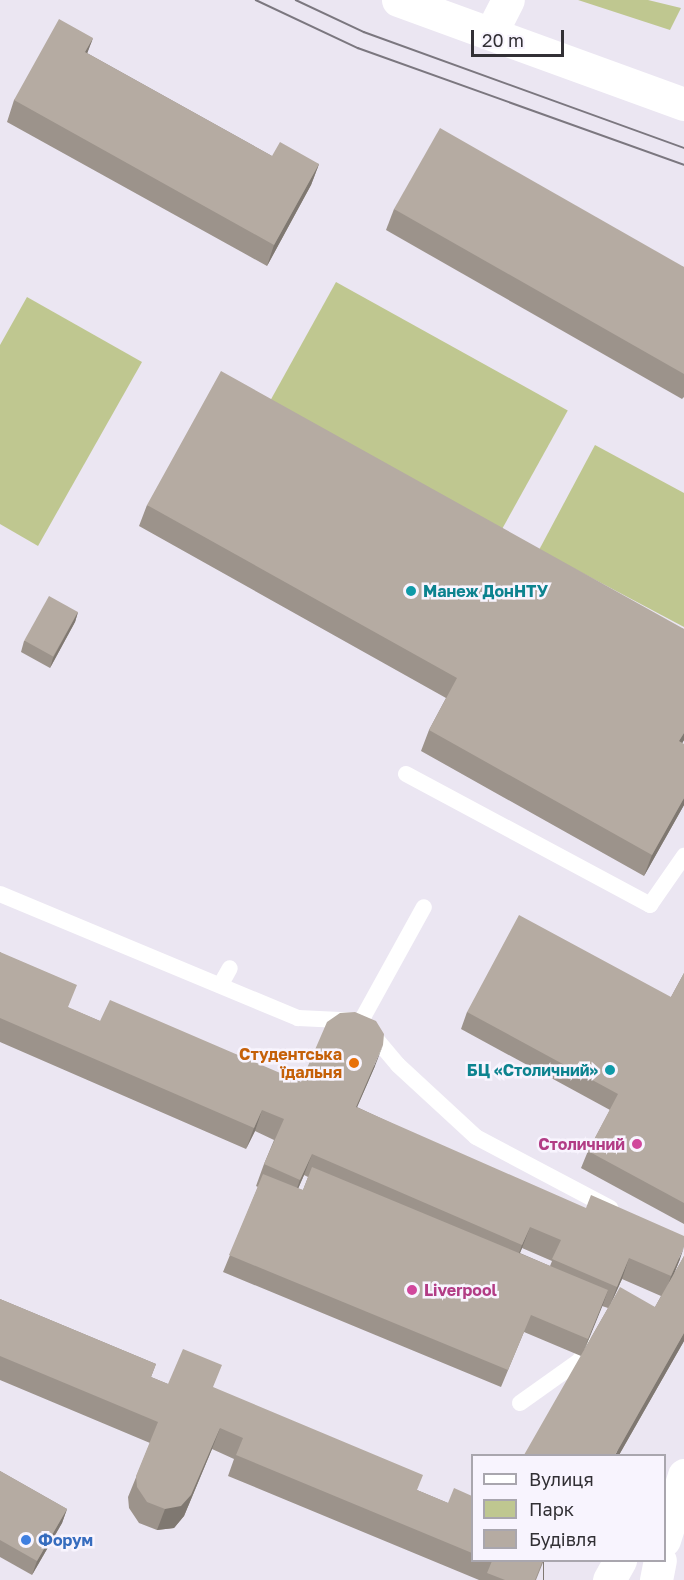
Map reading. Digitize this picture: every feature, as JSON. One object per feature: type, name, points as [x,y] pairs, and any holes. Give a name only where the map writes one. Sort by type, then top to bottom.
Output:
[{"type":"main road","points":[[398,0],[684,104]]},
{"type":"main road","points":[[491,33],[508,0]]},
{"type":"main road","points":[[666,1478],[684,1447]]},
{"type":"main road","points":[[666,1534],[684,1475]]},
{"type":"main road","points":[[609,1580],[619,1562]]},
{"type":"main road","points":[[657,1580],[660,1562]]},
{"type":"lane","points":[[406,774],[650,905],[684,856]]},
{"type":"lane","points":[[0,894],[221,984],[298,1018],[361,1021],[398,1065],[476,1137],[624,1215]]},
{"type":"lane","points":[[361,1021],[424,907]]},
{"type":"lane","points":[[221,984],[230,968]]},
{"type":"lane","points":[[520,1403],[579,1361],[598,1331]]},
{"type":"green space","points":[[578,0],[648,0],[681,8],[670,30]]},
{"type":"green space","points":[[336,282],[568,410],[499,535],[267,406]]},
{"type":"green space","points":[[27,297],[142,362],[38,546],[0,524],[0,345]]},
{"type":"green space","points":[[595,445],[684,493],[684,627],[539,550]]},
{"type":"building","points":[[59,19],[93,38],[85,52],[272,156],[280,142],[319,164],[274,245],[14,100]]},
{"type":"building","points":[[440,128],[684,267],[684,374],[394,209]]},
{"type":"building","name":"Манеж ДонНТУ","points":[[221,371],[684,629],[684,733],[679,741],[684,744],[684,798],[652,855],[429,730],[457,678],[147,505]]},
{"type":"building","points":[[49,596],[78,612],[53,657],[24,641]]},
{"type":"building","name":"БЦ «Столичний»","points":[[519,915],[671,997],[684,973],[684,1203],[588,1151],[618,1094],[467,1012]]},
{"type":"building","points":[[0,952],[77,985],[68,1007],[100,1021],[110,1000],[301,1082],[327,1022],[340,1013],[355,1012],[376,1021],[384,1034],[383,1045],[356,1107],[586,1208],[591,1195],[684,1236],[684,1247],[671,1276],[629,1258],[617,1287],[552,1259],[561,1240],[530,1227],[522,1245],[312,1154],[300,1180],[264,1164],[284,1119],[262,1110],[254,1128],[0,1018]]},
{"type":"building","name":"Liverpool","points":[[312,1167],[608,1290],[588,1339],[531,1315],[508,1370],[229,1255],[263,1174],[303,1190]]},
{"type":"building","points":[[684,1256],[684,1333],[616,1454],[525,1454],[620,1287],[655,1307]]},
{"type":"building","points":[[0,1299],[156,1364],[151,1377],[168,1384],[183,1349],[222,1365],[213,1387],[423,1475],[417,1490],[448,1503],[454,1488],[471,1496],[471,1553],[236,1455],[243,1438],[220,1428],[191,1495],[181,1506],[165,1509],[147,1502],[137,1487],[136,1476],[158,1422],[0,1356]]},
{"type":"building","name":"Форум","points":[[0,1471],[67,1509],[37,1561],[0,1540]]},
{"type":"building","points":[[492,1562],[542,1562],[535,1580],[505,1580],[487,1573]]},
{"type":"tram line","points":[[256,0],[358,48],[684,165]]},
{"type":"tram line","points":[[296,0],[364,32],[684,148]]},
{"type":"place","name":"Манеж ДонНТУ","points":[[411,591]]},
{"type":"place","name":"Студентська їдальня","points":[[354,1063]]},
{"type":"place","name":"БЦ «Столичний»","points":[[610,1070]]},
{"type":"place","name":"Столичний","points":[[637,1144]]},
{"type":"place","name":"Liverpool","points":[[412,1290]]},
{"type":"place","name":"Форум","points":[[26,1540]]}]
